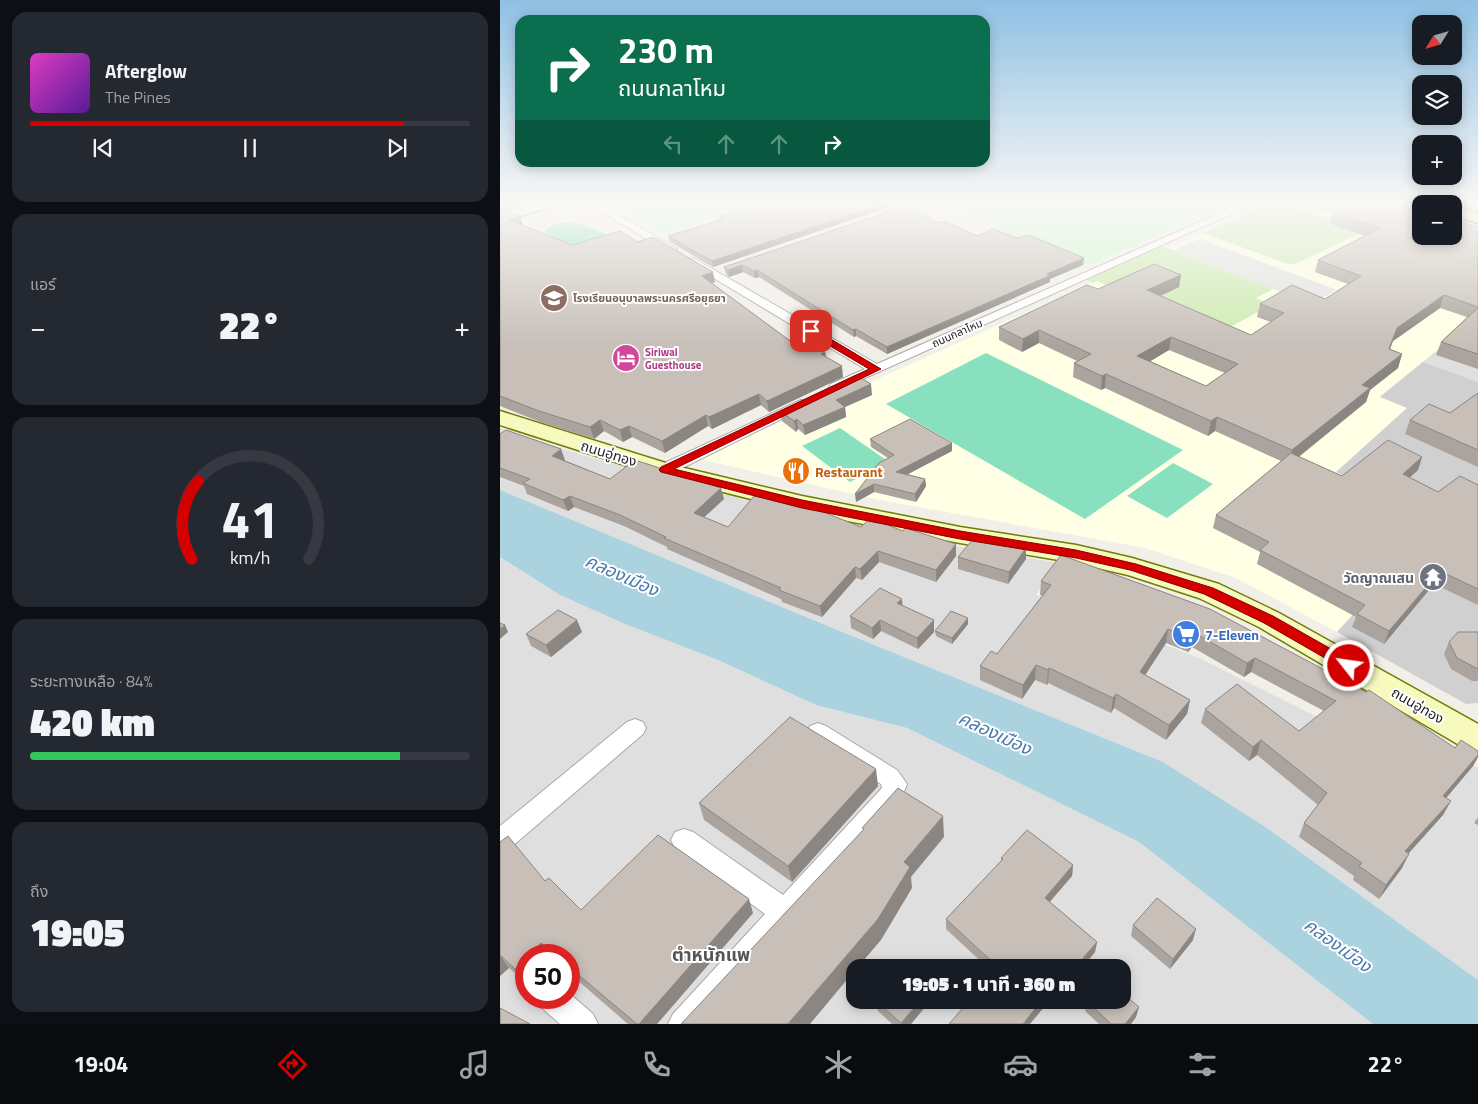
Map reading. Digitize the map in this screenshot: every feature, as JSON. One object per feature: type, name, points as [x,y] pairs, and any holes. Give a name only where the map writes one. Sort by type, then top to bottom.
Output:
[{"type":"main road","name":"ถนนอู่ทอง","points":[[500,418],[664,470],[802,504],[960,535],[1076,554],[1132,567],[1209,591],[1269,620],[1478,740]]},
{"type":"street","points":[[672,250],[876,369]]},
{"type":"street","name":"ถนนกลาโหม","points":[[664,470],[876,369],[1145,250]]},
{"type":"street","points":[[712,273],[731,267]]},
{"type":"street","points":[[500,841],[635,728]]},
{"type":"street","points":[[683,1024],[894,792],[895,784],[890,777],[818,732]]},
{"type":"street","points":[[684,840],[785,912]]},
{"type":"street","points":[[565,1009],[583,1024]]},
{"type":"shaded area","points":[[1154,250],[1458,250],[1478,317],[1380,396],[1407,408],[1337,472],[1438,521],[1337,632],[1236,578],[1145,548],[880,500],[698,459],[1092,283],[1086,280]]},
{"type":"shaded area","points":[[1174,250],[1229,250],[1337,290],[1311,304]]},
{"type":"shaded area","points":[[1478,318],[1478,382],[1423,362]]},
{"type":"shaded area","name":"วัดญาณเสน","points":[[1423,362],[1478,382],[1478,703],[1466,704],[1337,632],[1438,522],[1336,472],[1407,408],[1380,397]]},
{"type":"shaded area","points":[[500,428],[582,455],[778,509],[962,547],[1059,563],[1036,595],[1199,658],[1321,719],[1353,694],[1478,768],[1478,980],[1264,826],[1163,762],[500,490]]},
{"type":"shaded area","points":[[500,557],[560,595],[625,624],[718,660],[816,705],[907,728],[1139,842],[1373,1024],[500,1024]]},
{"type":"green space","points":[[1052,250],[1124,250],[1089,265]]},
{"type":"green space","points":[[1154,250],[1172,250],[1273,289],[1256,298],[1271,305],[1217,334],[1097,281],[1093,283],[1086,280]]},
{"type":"green space","points":[[1249,250],[1325,250],[1295,264],[1288,264]]},
{"type":"green space","points":[[986,353],[1183,450],[1085,519],[886,404]]},
{"type":"green space","points":[[840,428],[889,462],[850,482],[802,446]]},
{"type":"green space","points":[[1173,463],[1213,484],[1167,518],[1127,496]]},
{"type":"water","name":"คลองเมือง","points":[[500,490],[1163,762],[1264,826],[1478,980],[1478,1024],[1373,1024],[1139,842],[907,728],[816,705],[718,660],[625,624],[560,595],[500,557]]},
{"type":"building","points":[[500,250],[675,250],[713,272],[702,276],[797,346],[807,342],[825,352],[821,354],[842,366],[767,401],[759,394],[709,417],[706,415],[662,441],[629,426],[620,430],[600,420],[590,427],[500,396]]},
{"type":"building","points":[[692,250],[745,250],[712,261]]},
{"type":"building","points":[[775,250],[1064,250],[1084,258],[1047,274],[1051,275],[887,347],[856,329],[853,330],[757,270],[754,271],[742,265],[728,270],[724,267]]},
{"type":"building","points":[[1338,250],[1478,250],[1478,307],[1444,295],[1397,328],[1389,349],[1402,354],[1362,385],[1370,388],[1292,450],[1217,417],[1211,421],[1106,374],[1102,376],[1074,363],[1091,354],[1039,330],[1023,339],[999,327],[1087,285],[1098,289],[1154,264],[1181,275],[1147,290],[1251,335],[1284,313],[1260,304],[1292,285],[1325,299],[1361,276],[1318,260]],"holes":[[[1171,337],[1238,364],[1206,386],[1137,356]]]},
{"type":"building","points":[[1478,308],[1478,354],[1441,342]]},
{"type":"building","points":[[856,375],[871,384],[836,400],[845,407],[803,425],[797,419],[794,421],[780,411]]},
{"type":"building","points":[[1478,393],[1478,450],[1410,420],[1429,404],[1450,413]]},
{"type":"building","points":[[910,419],[952,443],[896,472],[925,479],[915,494],[874,484],[855,494],[879,463],[894,455],[870,439]]},
{"type":"building","points":[[506,430],[561,449],[552,456],[610,479],[635,460],[721,488],[694,513],[728,527],[754,496],[801,506],[803,504],[861,527],[870,518],[903,531],[905,528],[956,544],[936,570],[878,551],[860,569],[855,567],[820,606],[779,590],[781,588],[664,538],[666,537],[620,515],[570,496],[563,500],[523,483],[530,479],[500,468],[500,434]]},
{"type":"building","points":[[1388,440],[1422,457],[1403,474],[1438,492],[1460,476],[1478,485],[1478,589],[1440,571],[1389,631],[1357,614],[1365,605],[1260,550],[1269,542],[1216,515],[1291,453],[1342,476]]},
{"type":"building","points":[[973,539],[1026,548],[1009,572],[958,557]]},
{"type":"building","points":[[1061,555],[1210,609],[1366,692],[1369,690],[1455,748],[1461,740],[1478,751],[1478,755],[1443,796],[1451,801],[1405,851],[1409,854],[1386,885],[1359,866],[1362,863],[1304,823],[1327,793],[1261,740],[1253,747],[1205,709],[1237,684],[1299,731],[1336,701],[1255,658],[1247,663],[1195,633],[1190,638],[1168,629],[1140,672],[1190,700],[1169,725],[1116,694],[1113,698],[1049,668],[1048,670],[1036,665],[1023,685],[980,666],[991,651],[997,654],[1051,585],[1041,581]]},
{"type":"building","points":[[880,588],[902,599],[897,603],[934,620],[917,638],[880,620],[872,628],[850,616]]},
{"type":"building","points":[[558,610],[577,620],[546,645],[526,634]]},
{"type":"building","points":[[951,611],[968,618],[952,638],[935,631]]},
{"type":"building","points":[[1458,632],[1478,632],[1478,669],[1457,658],[1449,642]]},
{"type":"building","points":[[790,717],[876,769],[788,866],[699,803]]},
{"type":"building","points":[[898,788],[943,816],[904,862],[910,867],[878,919],[788,1024],[681,1024],[864,829],[862,828]]},
{"type":"building","points":[[1027,830],[1073,865],[1045,898],[1097,942],[1084,959],[989,959],[946,919],[1003,859],[1001,858]]},
{"type":"building","points":[[658,835],[749,899],[639,1024],[580,976],[580,944],[515,944],[515,969],[500,955],[500,842],[508,836],[545,881],[549,878],[581,910]]},
{"type":"building","points":[[1157,898],[1196,929],[1173,959],[1133,925]]},
{"type":"building","points":[[1131,1000],[1139,1007],[1125,1024],[1111,1024],[1095,1009],[1131,1009]]},
{"type":"building","points":[[500,1008],[530,1024],[500,1024]]},
{"type":"building","points":[[885,1009],[913,1009],[901,1023]]},
{"type":"building","points":[[962,1009],[1035,1009],[1023,1024],[949,1024]]},
{"type":"place","name":"โรงเรียนอนุบาลพระนครศรีอยุธยา","points":[[554,298]]},
{"type":"place","name":"Siriwal Guesthouse","points":[[626,358]]},
{"type":"place","name":"Restaurant","points":[[796,471]]},
{"type":"place","name":"วัดญาณเสน","points":[[1433,577]]},
{"type":"place","name":"7-Eleven","points":[[1186,634]]},
{"type":"district","name":"ตำหนักแพ","points":[[711,954]]},
{"type":"route","points":[[811,331],[876,369],[664,470],[802,504],[960,535],[1076,554],[1132,567],[1209,591],[1269,620],[1349,666]]}]
